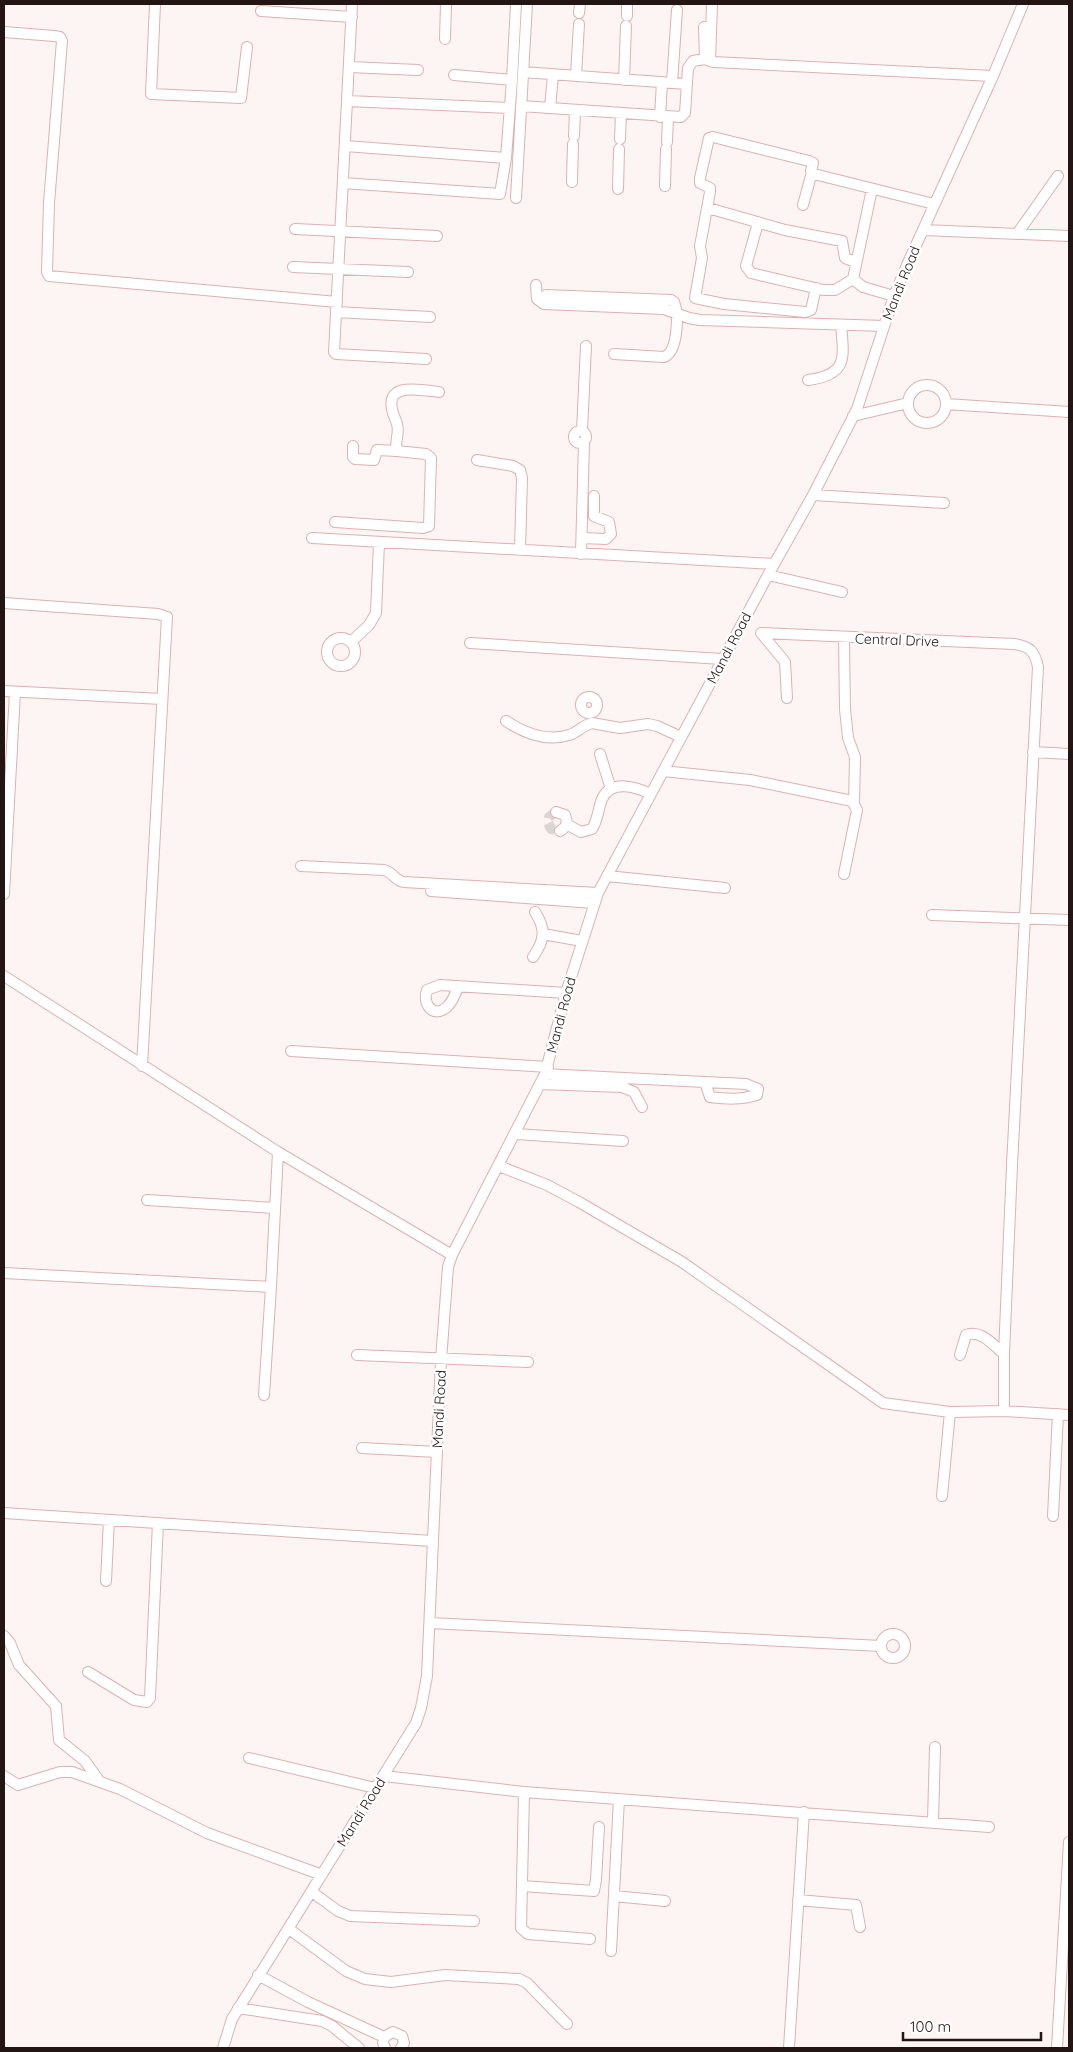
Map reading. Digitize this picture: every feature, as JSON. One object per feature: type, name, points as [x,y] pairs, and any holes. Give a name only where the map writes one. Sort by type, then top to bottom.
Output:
[{"type":"street","points":[[155,4],[151,94],[241,98],[247,47]]},
{"type":"street","points":[[352,4],[335,354],[426,359]]},
{"type":"street","points":[[445,39],[446,4]]},
{"type":"street","points":[[343,183],[500,194],[506,158],[516,4]]},
{"type":"street","points":[[516,198],[527,4]]},
{"type":"street","points":[[706,4],[703,51],[708,60]]},
{"type":"street","points":[[708,60],[712,4]]},
{"type":"street","name":"Mandi Road","points":[[223,2048],[229,2024],[238,2008],[384,1776],[416,1723],[421,1708],[427,1681],[441,1360],[448,1266],[452,1255],[516,1134],[546,1070],[566,993],[596,898],[722,659],[813,495],[853,416],[867,381],[894,296],[993,76],[1023,4]]},
{"type":"street","points":[[665,186],[667,146],[664,117],[677,10]]},
{"type":"street","points":[[261,11],[352,16]]},
{"type":"street","points":[[624,80],[627,16]]},
{"type":"street","points":[[576,76],[579,24]]},
{"type":"street","points":[[4,32],[60,37],[62,42],[50,203],[47,272],[49,276],[430,317]]},
{"type":"street","points":[[521,106],[664,117],[684,115],[690,64],[708,60],[993,76]]},
{"type":"street","points":[[349,66],[418,70]]},
{"type":"street","points":[[523,72],[687,84]]},
{"type":"street","points":[[454,75],[512,80]]},
{"type":"street","points":[[550,108],[553,75]]},
{"type":"street","points":[[347,101],[510,108]]},
{"type":"street","points":[[572,182],[575,110]]},
{"type":"street","points":[[618,189],[621,114]]},
{"type":"street","points":[[803,205],[812,172],[812,163],[710,137],[707,140],[700,178],[700,184],[710,189],[701,241],[702,260],[695,298],[724,304],[805,312],[811,310],[816,288]]},
{"type":"street","points":[[345,146],[506,158]]},
{"type":"street","points":[[812,172],[934,204]]},
{"type":"street","points":[[1017,234],[1058,176]]},
{"type":"street","points":[[853,280],[872,189]]},
{"type":"street","points":[[708,208],[785,230],[842,241],[845,258],[856,262]]},
{"type":"street","points":[[758,223],[746,266],[748,272],[816,288],[835,290],[853,280]]},
{"type":"street","points":[[295,229],[437,236]]},
{"type":"street","points":[[924,230],[1069,236]]},
{"type":"street","points":[[293,267],[408,272]]},
{"type":"street","points":[[853,280],[863,287],[894,296]]},
{"type":"street","points":[[536,285],[537,300],[544,304],[664,309],[700,320],[884,326]]},
{"type":"street","points":[[546,295],[671,300],[674,302],[677,314],[674,348],[670,354],[664,357],[614,354]]},
{"type":"street","points":[[808,380],[828,376],[841,364],[844,355],[842,325]]},
{"type":"street","points":[[581,554],[586,346]]},
{"type":"street","points":[[927,385],[942,393],[946,404],[942,416],[932,423],[926,424],[915,419],[908,409],[908,403],[916,389],[927,385]]},
{"type":"street","points":[[397,451],[398,427],[392,410],[393,395],[405,389],[439,392]]},
{"type":"street","points":[[853,416],[908,403]]},
{"type":"street","points":[[946,404],[1069,412]]},
{"type":"street","points":[[336,522],[423,528],[429,526],[431,458],[426,454],[377,450],[374,460],[361,460],[353,456],[353,446]]},
{"type":"street","points":[[477,460],[513,466],[520,470],[522,478],[520,550]]},
{"type":"street","points":[[813,495],[944,503]]},
{"type":"street","points":[[582,538],[606,539],[611,534],[609,522],[594,516],[594,496]]},
{"type":"street","points":[[359,541],[360,524]]},
{"type":"street","points":[[312,538],[774,564]]},
{"type":"street","points":[[351,642],[375,617],[378,598],[379,543]]},
{"type":"street","points":[[768,575],[842,592]]},
{"type":"street","points":[[4,603],[165,615],[167,622],[142,1066]]},
{"type":"street","name":"Central Drive","points":[[787,698],[785,662],[761,633],[1022,645],[1032,651],[1038,667],[1033,752]]},
{"type":"street","points":[[844,638],[845,709],[848,738],[855,757],[854,804],[857,810],[844,874]]},
{"type":"street","points":[[470,643],[722,659]]},
{"type":"street","points":[[4,691],[162,699]]},
{"type":"street","points":[[4,894],[15,692]]},
{"type":"street","points":[[506,721],[527,733],[548,737],[570,735],[592,717],[620,728],[648,724],[681,737]]},
{"type":"street","points":[[1004,1410],[1004,1354],[1033,752],[1069,754]]},
{"type":"street","points":[[600,754],[611,789]]},
{"type":"street","points":[[663,771],[763,782],[822,793],[848,800],[854,804]]},
{"type":"street","points":[[556,812],[565,815],[563,827],[581,832],[592,829],[602,799],[611,789],[626,786],[651,794]]},
{"type":"street","points":[[301,866],[384,870],[391,873],[397,880],[404,882],[596,898]]},
{"type":"street","points":[[607,876],[725,888]]},
{"type":"street","points":[[431,891],[596,898]]},
{"type":"street","points":[[533,957],[543,940],[544,934],[543,927],[535,912]]},
{"type":"street","points":[[932,915],[1069,920]]},
{"type":"street","points":[[544,934],[582,941]]},
{"type":"street","points":[[4,976],[278,1152],[452,1255]]},
{"type":"street","points":[[458,986],[566,993]]},
{"type":"street","points":[[291,1051],[746,1084],[758,1089],[757,1095],[742,1100],[710,1097],[704,1082]]},
{"type":"street","points":[[540,1084],[622,1087],[634,1092],[642,1107]]},
{"type":"street","points":[[516,1134],[622,1140]]},
{"type":"street","points":[[264,1395],[278,1152]]},
{"type":"street","points":[[499,1166],[547,1185],[682,1262],[876,1399],[892,1405],[950,1412],[1004,1410],[1069,1415]]},
{"type":"street","points":[[147,1200],[275,1208]]},
{"type":"street","points":[[4,1273],[271,1287]]},
{"type":"street","points":[[960,1355],[963,1339],[966,1335],[974,1333],[982,1336],[1004,1354]]},
{"type":"street","points":[[357,1355],[441,1360],[528,1362]]},
{"type":"street","points":[[942,1496],[950,1412]]},
{"type":"street","points":[[1052,1516],[1058,1414]]},
{"type":"street","points":[[362,1448],[437,1452]]},
{"type":"street","points":[[4,1514],[432,1541]]},
{"type":"street","points":[[106,1581],[109,1520]]},
{"type":"street","points":[[88,1672],[134,1700],[146,1702],[150,1698],[158,1524]]},
{"type":"street","points":[[430,1622],[881,1646]]},
{"type":"street","points":[[4,1636],[10,1643],[19,1664],[56,1706],[59,1740],[85,1762],[101,1782]]},
{"type":"street","points":[[933,1822],[935,1747]]},
{"type":"street","points":[[249,1758],[375,1788]]},
{"type":"street","points":[[4,1776],[18,1785],[67,1771],[101,1782],[152,1804],[199,1830],[322,1876]]},
{"type":"street","points":[[384,1776],[524,1792],[989,1826]]},
{"type":"street","points":[[524,1792],[521,1928],[528,1934],[590,1939]]},
{"type":"street","points":[[610,1951],[619,1799]]},
{"type":"street","points":[[789,2048],[804,1812]]},
{"type":"street","points":[[522,1886],[594,1891],[599,1827]]},
{"type":"street","points":[[1057,2048],[1065,1994],[1069,1842]]},
{"type":"street","points":[[312,1892],[338,1911],[350,1916],[474,1921]]},
{"type":"street","points":[[614,1896],[665,1900]]},
{"type":"street","points":[[798,1900],[856,1905],[860,1927]]},
{"type":"street","points":[[289,1929],[346,1971],[365,1979],[391,1982],[445,1975],[519,1979],[527,1982],[568,2024]]},
{"type":"street","points":[[258,1974],[308,2002],[384,2037]]},
{"type":"street","points":[[238,2008],[322,2021],[359,2048]]},
{"type":"street","points":[[385,2048],[383,2044],[384,2037],[389,2032],[399,2034],[403,2040],[401,2048]]},
{"type":"tunnel","points":[[556,812],[549,817],[548,823],[551,829],[560,831]]}]
